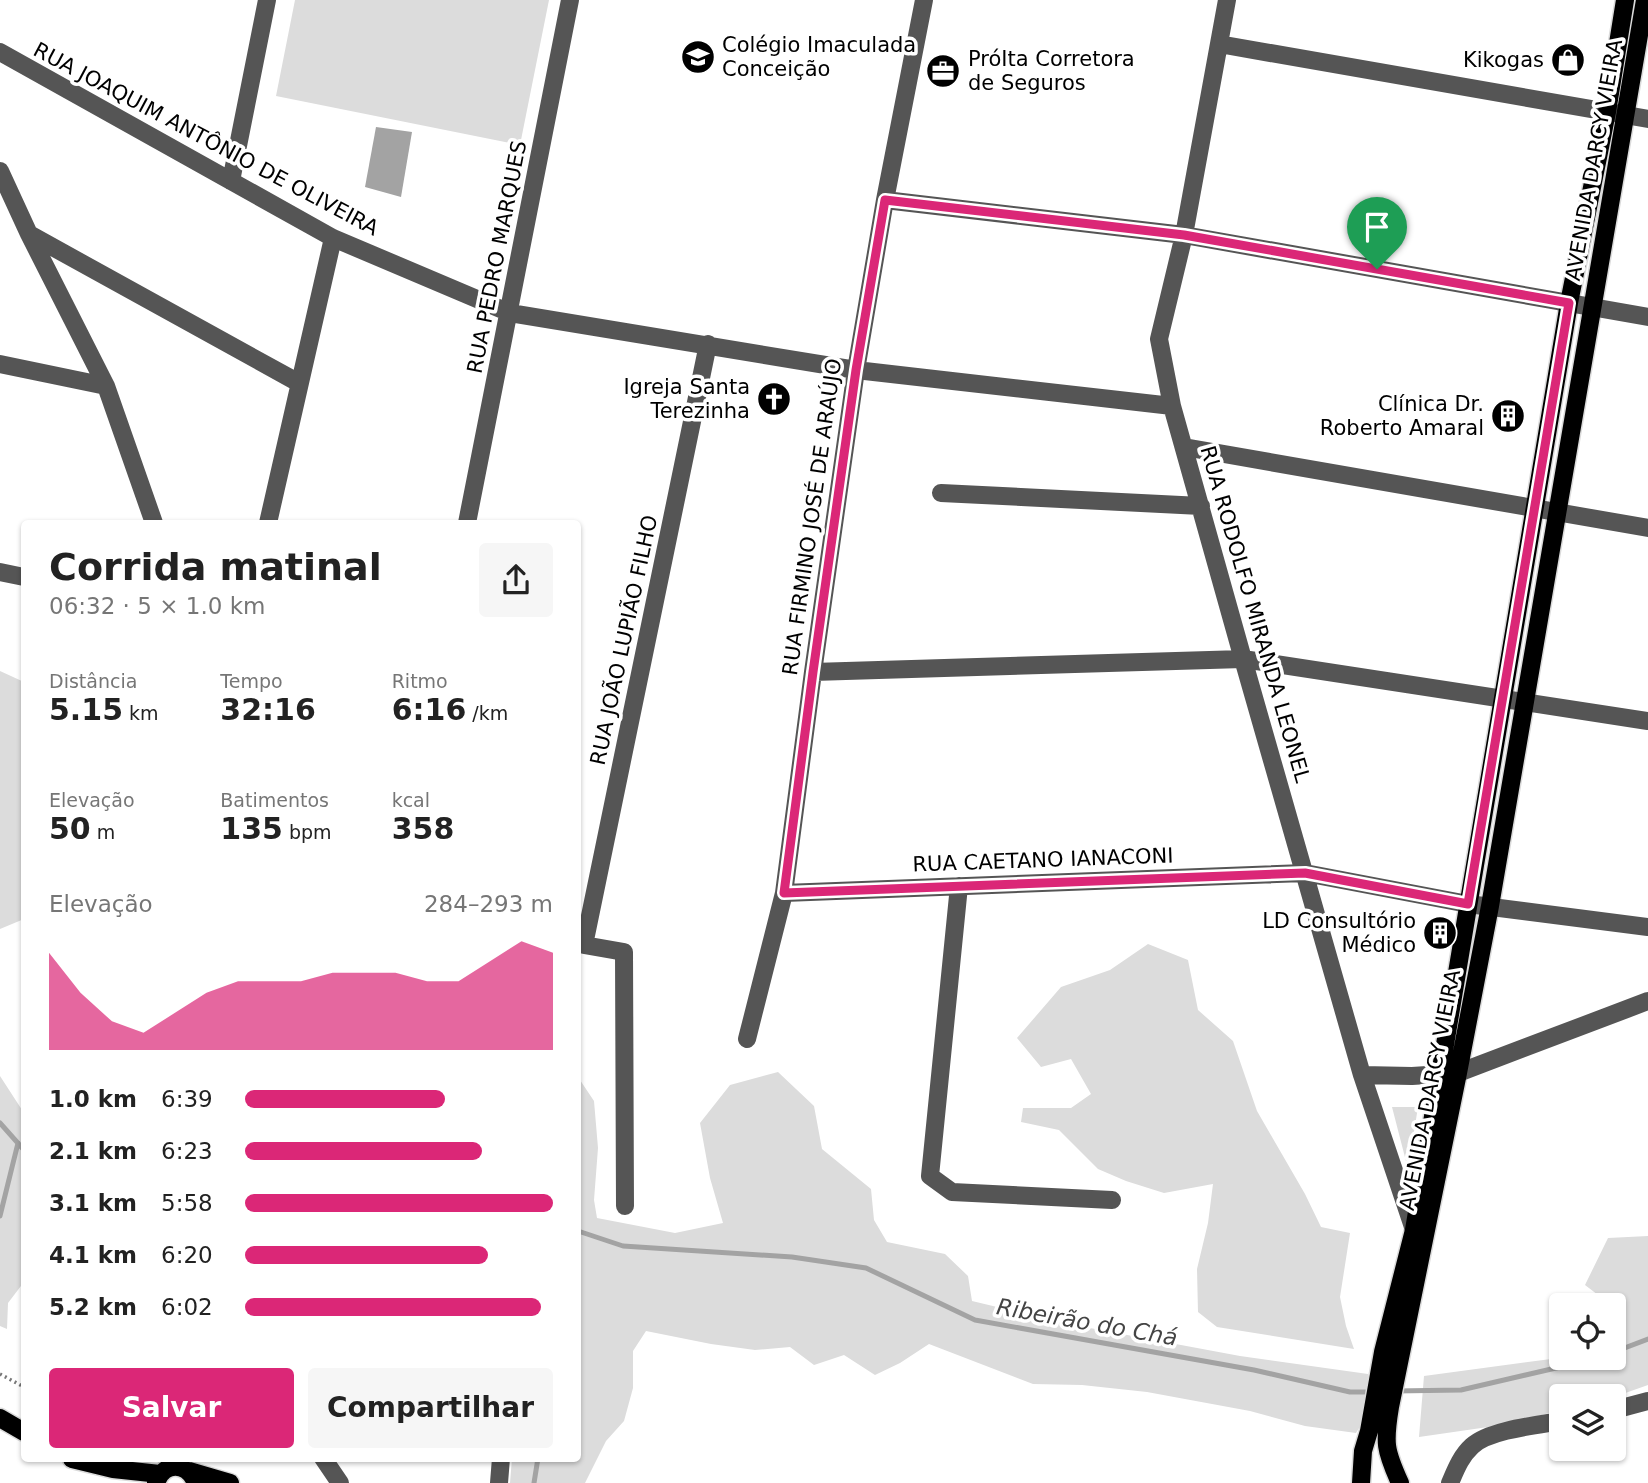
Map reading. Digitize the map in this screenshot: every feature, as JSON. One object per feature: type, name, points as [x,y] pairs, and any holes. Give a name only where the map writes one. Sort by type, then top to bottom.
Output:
[{"type":"main road","name":"AVENIDA DARCY VIEIRA","points":[[1392,1353],[1449,1074],[1468,904],[1569,303],[1607,112],[1625,0]]},
{"type":"main road","name":"AVENIDA DARCY VIEIRA","points":[[1361,1483],[1363,1451],[1377,1432],[1414,1230],[1490,906],[1645,0]]},
{"type":"main road","points":[[0,1418],[21,1430]]},
{"type":"main road","name":"AVENIDA DARCY VIEIRA","points":[[1377,1432],[1401,1483]]},
{"type":"main road","points":[[74,1462],[92,1474],[113,1483]]},
{"type":"main road","points":[[83,1462],[113,1469],[175,1473],[230,1483]]},
{"type":"street","points":[[231,181],[267,0]]},
{"type":"street","name":"RUA PEDRO MARQUES","points":[[468,520],[570,0]]},
{"type":"street","name":"RUA FIRMINO JOSÉ DE ARAÚJO","points":[[747,1039],[784,893],[856,370],[885,200],[924,0]]},
{"type":"street","name":"RUA RODOLFO MIRANDA LEONEL","points":[[1227,0],[1184,235],[1159,339],[1172,406],[1362,1075],[1414,1230]]},
{"type":"street","points":[[1219,44],[1648,120]]},
{"type":"street","name":"RUA JOAQUIM ANTÔNIO DE OLIVEIRA","points":[[2,56],[333,238],[510,313],[856,370],[1172,406]]},
{"type":"street","points":[[0,170],[29,234],[106,386],[153,520]]},
{"type":"street","points":[[885,200],[1184,235],[1648,317]]},
{"type":"street","points":[[29,234],[299,383]]},
{"type":"street","points":[[269,520],[333,238]]},
{"type":"street","name":"RUA JOÃO LUPIÃO FILHO","points":[[625,1206],[624,952],[581,944],[708,345]]},
{"type":"street","points":[[0,364],[106,386]]},
{"type":"street","points":[[1184,447],[1648,528]]},
{"type":"street","points":[[942,494],[1201,506]]},
{"type":"street","points":[[0,572],[21,576]]},
{"type":"street","points":[[813,672],[1243,659],[1648,721]]},
{"type":"street","name":"RUA CAETANO IANACONI","points":[[784,893],[1305,873],[1468,904],[1648,927]]},
{"type":"street","points":[[959,886],[930,1176],[952,1192],[1112,1200]]},
{"type":"street","points":[[1362,1075],[1449,1074],[1648,1001]]},
{"type":"street","points":[[1626,1407],[1648,1401]]},
{"type":"street","points":[[1450,1483],[1460,1460],[1474,1444],[1502,1432],[1549,1423]]},
{"type":"street","points":[[326,1462],[340,1483]]},
{"type":"street","points":[[499,1483],[501,1462]]},
{"type":"path","points":[[0,1374],[21,1385]]},
{"type":"shaded area","points":[[295,0],[549,0],[520,145],[276,96]]},
{"type":"shaded area","points":[[376,127],[412,132],[401,197],[365,187]]},
{"type":"shaded area","points":[[0,671],[21,681],[21,920],[0,929]]},
{"type":"shaded area","points":[[1148,944],[1188,960],[1198,1010],[1233,1041],[1257,1111],[1321,1227],[1350,1233],[1340,1297],[1354,1349],[1217,1327],[1198,1312],[1197,1269],[1208,1223],[1213,1184],[1164,1193],[1126,1181],[1098,1169],[1059,1130],[1021,1122],[1023,1108],[1071,1108],[1091,1094],[1071,1059],[1041,1067],[1017,1038],[1061,987],[1110,970]]},
{"type":"shaded area","points":[[778,1072],[814,1106],[822,1149],[871,1189],[874,1220],[887,1242],[945,1254],[968,1276],[972,1301],[1063,1323],[1240,1356],[1368,1374],[1367,1415],[1356,1433],[1305,1426],[1250,1411],[1147,1392],[1082,1385],[1033,1384],[929,1344],[875,1375],[844,1355],[814,1365],[790,1347],[755,1350],[646,1331],[633,1351],[633,1388],[624,1421],[606,1441],[585,1483],[510,1483],[512,1462],[581,1462],[581,1082],[594,1101],[598,1148],[594,1200],[597,1218],[675,1233],[723,1223],[710,1178],[700,1123],[730,1085]]},
{"type":"shaded area","points":[[0,1076],[21,1108],[21,1286],[8,1303],[7,1329],[0,1326]]},
{"type":"shaded area","points":[[1392,1107],[1418,1107],[1408,1169]]},
{"type":"shaded area","points":[[1648,1236],[1648,1385],[1626,1393],[1626,1384],[1549,1384],[1549,1413],[1502,1425],[1419,1437],[1424,1376],[1549,1359],[1549,1370],[1626,1370],[1626,1293],[1595,1293],[1585,1285],[1608,1238]]},
{"type":"waterway","name":"Ribeirão do Chá","points":[[0,1123],[21,1147]]},
{"type":"waterway","points":[[0,1216],[18,1143]]},
{"type":"waterway","name":"Ribeirão do Chá","points":[[581,1232],[623,1246],[792,1257],[866,1268],[975,1320],[1254,1370],[1350,1392],[1372,1392]]},
{"type":"waterway","name":"Ribeirão do Chá","points":[[1626,1347],[1648,1339]]},
{"type":"waterway","name":"Ribeirão do Chá","points":[[1395,1391],[1461,1390],[1549,1370]]},
{"type":"waterway","points":[[534,1483],[537,1462]]},
{"type":"place","name":"Colégio Imaculada Conceição","points":[[698,57]]},
{"type":"place","name":"Kikogas","points":[[1568,60]]},
{"type":"place","name":"PróIta Corretora de Seguros","points":[[943,71]]},
{"type":"place","name":"Igreja Santa Terezinha","points":[[774,399]]},
{"type":"place","name":"Clínica Dr. Roberto Amaral","points":[[1508,416]]},
{"type":"place","name":"LD Consultório Médico","points":[[1440,933]]},
{"type":"route","points":[[885,200],[1184,235],[1377,269],[1569,303],[1468,904],[1305,873],[784,893],[856,370],[885,200]]}]
